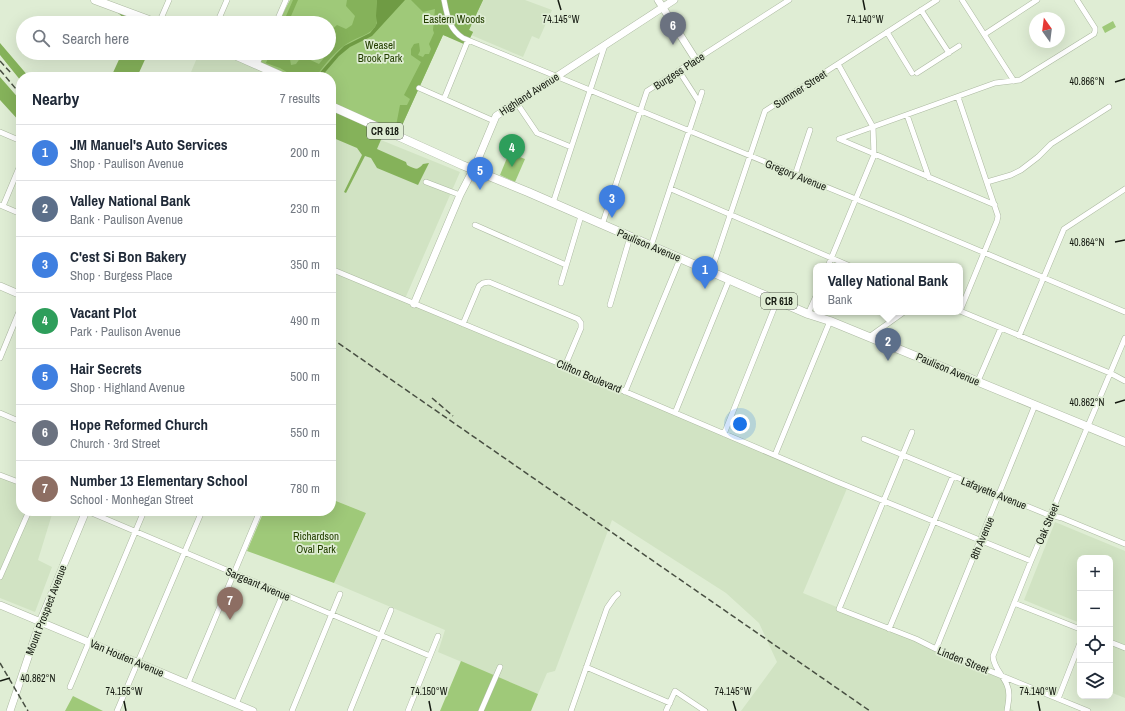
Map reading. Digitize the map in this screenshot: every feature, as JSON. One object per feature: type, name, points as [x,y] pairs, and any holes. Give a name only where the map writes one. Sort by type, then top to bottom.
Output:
[{"type":"main road","points":[[95,0],[110,2],[142,16]]},
{"type":"main road","points":[[247,60],[274,72]]},
{"type":"main road","name":"Paulison Avenue","points":[[336,108],[473,170],[553,203],[777,301],[808,314],[830,321],[1125,442]]},
{"type":"street","points":[[161,16],[169,0]]},
{"type":"street","points":[[220,16],[227,0]]},
{"type":"street","points":[[279,16],[286,0]]},
{"type":"street","name":"Gregory Avenue","points":[[444,0],[448,19],[451,25],[461,36],[468,40],[984,252],[1125,312]]},
{"type":"street","points":[[658,0],[696,60]]},
{"type":"street","name":"Highland Avenue","points":[[414,304],[460,195],[473,170],[496,116],[674,0]]},
{"type":"street","name":"Burgess Place","points":[[602,225],[647,91],[789,0]]},
{"type":"street","name":"Summer Street","points":[[711,272],[765,111],[937,0]]},
{"type":"street","points":[[962,0],[1014,81]]},
{"type":"street","points":[[984,34],[1037,0]]},
{"type":"street","points":[[995,205],[874,155],[840,139],[995,83],[1020,80],[1094,34],[1095,31],[1093,25],[1077,0]]},
{"type":"street","points":[[921,10],[948,53]]},
{"type":"street","points":[[887,32],[914,73],[959,46]]},
{"type":"street","points":[[444,99],[468,40]]},
{"type":"street","points":[[553,203],[605,45]]},
{"type":"street","points":[[257,64],[259,60]]},
{"type":"street","points":[[830,263],[874,155],[873,127],[838,64]]},
{"type":"street","points":[[679,71],[699,102]]},
{"type":"street","points":[[419,88],[494,121]]},
{"type":"street","points":[[651,246],[702,92]]},
{"type":"street","points":[[958,97],[998,212],[997,221],[963,304]]},
{"type":"street","points":[[516,102],[537,133],[571,147]]},
{"type":"street","points":[[987,182],[1021,170],[1038,157],[1051,144],[1109,107]]},
{"type":"street","points":[[907,115],[929,178]]},
{"type":"street","points":[[795,175],[810,130]]},
{"type":"street","points":[[0,132],[16,139]]},
{"type":"street","points":[[16,174],[2,205],[16,212]]},
{"type":"street","points":[[426,182],[460,195]]},
{"type":"street","points":[[671,188],[730,215],[843,263]]},
{"type":"street","points":[[1019,336],[1064,229],[1125,189]]},
{"type":"street","points":[[561,283],[581,216]]},
{"type":"street","points":[[475,225],[566,265]]},
{"type":"street","points":[[610,305],[630,237]]},
{"type":"street","points":[[626,392],[680,259]]},
{"type":"street","name":"Clifton Boulevard","points":[[336,271],[1031,562]]},
{"type":"street","points":[[675,413],[729,280]]},
{"type":"street","points":[[463,324],[479,286],[483,283],[489,282],[578,319],[581,323],[581,328],[565,366]]},
{"type":"street","points":[[0,286],[16,293]]},
{"type":"street","points":[[724,434],[777,301]]},
{"type":"street","points":[[808,314],[813,303]]},
{"type":"street","points":[[963,312],[1110,373],[1125,381]]},
{"type":"street","points":[[869,337],[900,315]]},
{"type":"street","points":[[1,355],[16,319]]},
{"type":"street","points":[[775,455],[830,321]]},
{"type":"street","points":[[978,382],[1001,328]]},
{"type":"street","name":"Oak Street","points":[[1007,711],[1010,694],[1008,686],[993,661],[993,656],[1125,338]]},
{"type":"street","name":"8th Avenue","points":[[936,649],[1036,405]]},
{"type":"street","points":[[0,413],[16,420]]},
{"type":"street","points":[[884,501],[912,432]]},
{"type":"street","name":"Lafayette Avenue","points":[[864,439],[1125,544]]},
{"type":"street","points":[[0,474],[16,481]]},
{"type":"street","points":[[889,629],[953,476]]},
{"type":"street","name":"Linden Street","points":[[884,501],[839,609],[1088,711]]},
{"type":"street","points":[[0,577],[26,516]]},
{"type":"street","name":"Mount Prospect Avenue","points":[[10,711],[40,622],[84,516]]},
{"type":"street","name":"Sargeant Avenue","points":[[98,516],[430,656]]},
{"type":"street","points":[[70,687],[142,516]]},
{"type":"street","points":[[117,711],[200,516]]},
{"type":"street","points":[[188,683],[258,516]]},
{"type":"street","points":[[236,704],[283,594]]},
{"type":"street","points":[[292,711],[340,594]]},
{"type":"street","points":[[571,711],[608,608],[618,594]]},
{"type":"street","points":[[1014,603],[1077,628]]},
{"type":"street","name":"Van Houten Avenue","points":[[0,605],[253,711]]},
{"type":"street","points":[[350,711],[391,610]]},
{"type":"street","points":[[408,711],[438,636]]},
{"type":"street","points":[[1113,643],[1125,648]]},
{"type":"street","points":[[1058,699],[1077,651]]},
{"type":"street","points":[[481,711],[500,667]]},
{"type":"street","points":[[586,667],[670,703]]},
{"type":"street","points":[[666,711],[675,691],[705,711]]},
{"type":"shaded area","points":[[377,0],[405,0],[372,36],[350,47],[336,60],[336,54],[344,46],[370,33],[377,23]]},
{"type":"shaded area","points":[[483,0],[525,0],[552,10],[539,39],[532,36],[523,57],[471,35],[473,32],[469,30]]},
{"type":"shaded area","points":[[196,60],[236,60],[266,72],[191,72]]},
{"type":"shaded area","points":[[331,60],[336,60],[325,72],[320,72]]},
{"type":"shaded area","points":[[336,119],[381,140],[460,172],[404,301],[848,486],[803,593],[1005,677],[1011,709],[1014,711],[741,711],[777,662],[759,623],[726,593],[612,520],[555,671],[547,673],[538,694],[438,652],[445,630],[334,583],[366,513],[336,501]]},
{"type":"shaded area","points":[[0,475],[16,482],[16,516],[51,516],[38,560],[52,567],[35,612],[0,598]]},
{"type":"shaded area","points":[[1055,522],[1125,551],[1125,698],[1113,693],[1113,555],[1077,555],[1077,622],[1024,600]]},
{"type":"green space","name":"Weasel Brook Park","points":[[290,0],[483,0],[469,30],[473,32],[469,40],[443,35],[399,132],[336,108],[336,72],[274,72],[257,64],[259,60],[336,60],[336,16],[282,16]]},
{"type":"green space","points":[[293,0],[298,0],[291,16],[286,16]]},
{"type":"green space","points":[[347,0],[377,0],[376,25],[367,34],[343,46],[336,52],[336,26],[346,29],[352,25],[355,16],[346,6]]},
{"type":"green space","name":"Eastern Woods","points":[[411,0],[483,0],[469,30],[473,32],[466,45],[443,35],[399,132],[397,131],[396,126],[400,105],[407,105],[410,99],[404,95],[421,62],[411,55],[411,49],[414,44],[419,43],[420,51],[418,55],[423,57],[425,54],[429,54],[431,49],[429,44],[434,33],[435,9],[423,12]]},
{"type":"green space","points":[[109,5],[138,16],[121,16]]},
{"type":"green space","points":[[1113,21],[1116,27],[1105,33],[1102,27]]},
{"type":"green space","points":[[0,43],[25,72],[16,72],[16,75],[0,55]]},
{"type":"green space","points":[[119,60],[145,60],[139,72],[113,72]]},
{"type":"green space","points":[[267,60],[290,60],[291,65],[296,64],[299,60],[310,60],[319,64],[322,60],[329,60],[320,72],[287,72],[266,63]]},
{"type":"green space","points":[[0,77],[16,95],[16,118],[0,100]]},
{"type":"green space","points":[[336,109],[383,135],[377,149],[406,162],[407,165],[414,168],[419,168],[423,164],[429,163],[418,185],[377,168],[371,158],[365,156],[346,193],[344,192],[362,155],[357,148],[336,139]]},
{"type":"green space","points":[[509,153],[525,159],[515,182],[500,175]]},
{"type":"green space","name":"Richardson Oval Park","points":[[336,501],[366,513],[334,583],[247,551],[262,516],[336,516]]},
{"type":"green space","points":[[461,661],[538,694],[531,711],[440,711]]},
{"type":"green space","points":[[73,696],[103,711],[65,711]]},
{"type":"railway","points":[[0,61],[11,73]]},
{"type":"railway","points":[[0,70],[16,89]]},
{"type":"railway","points":[[336,341],[870,711]]},
{"type":"railway","points":[[432,398],[453,416]]},
{"type":"railway","points":[[0,663],[28,711]]},
{"type":"place","name":"Hope Reformed Church","points":[[673,45]]},
{"type":"place","name":"Vacant Plot","points":[[512,167]]},
{"type":"place","name":"Hair Secrets","points":[[480,190]]},
{"type":"place","name":"C'est Si Bon Bakery","points":[[612,218]]},
{"type":"place","name":"JM Manuel's Auto Services","points":[[705,289]]},
{"type":"place","name":"Valley National Bank","points":[[888,361]]},
{"type":"place","name":"Number 13 Elementary School","points":[[230,620]]}]
